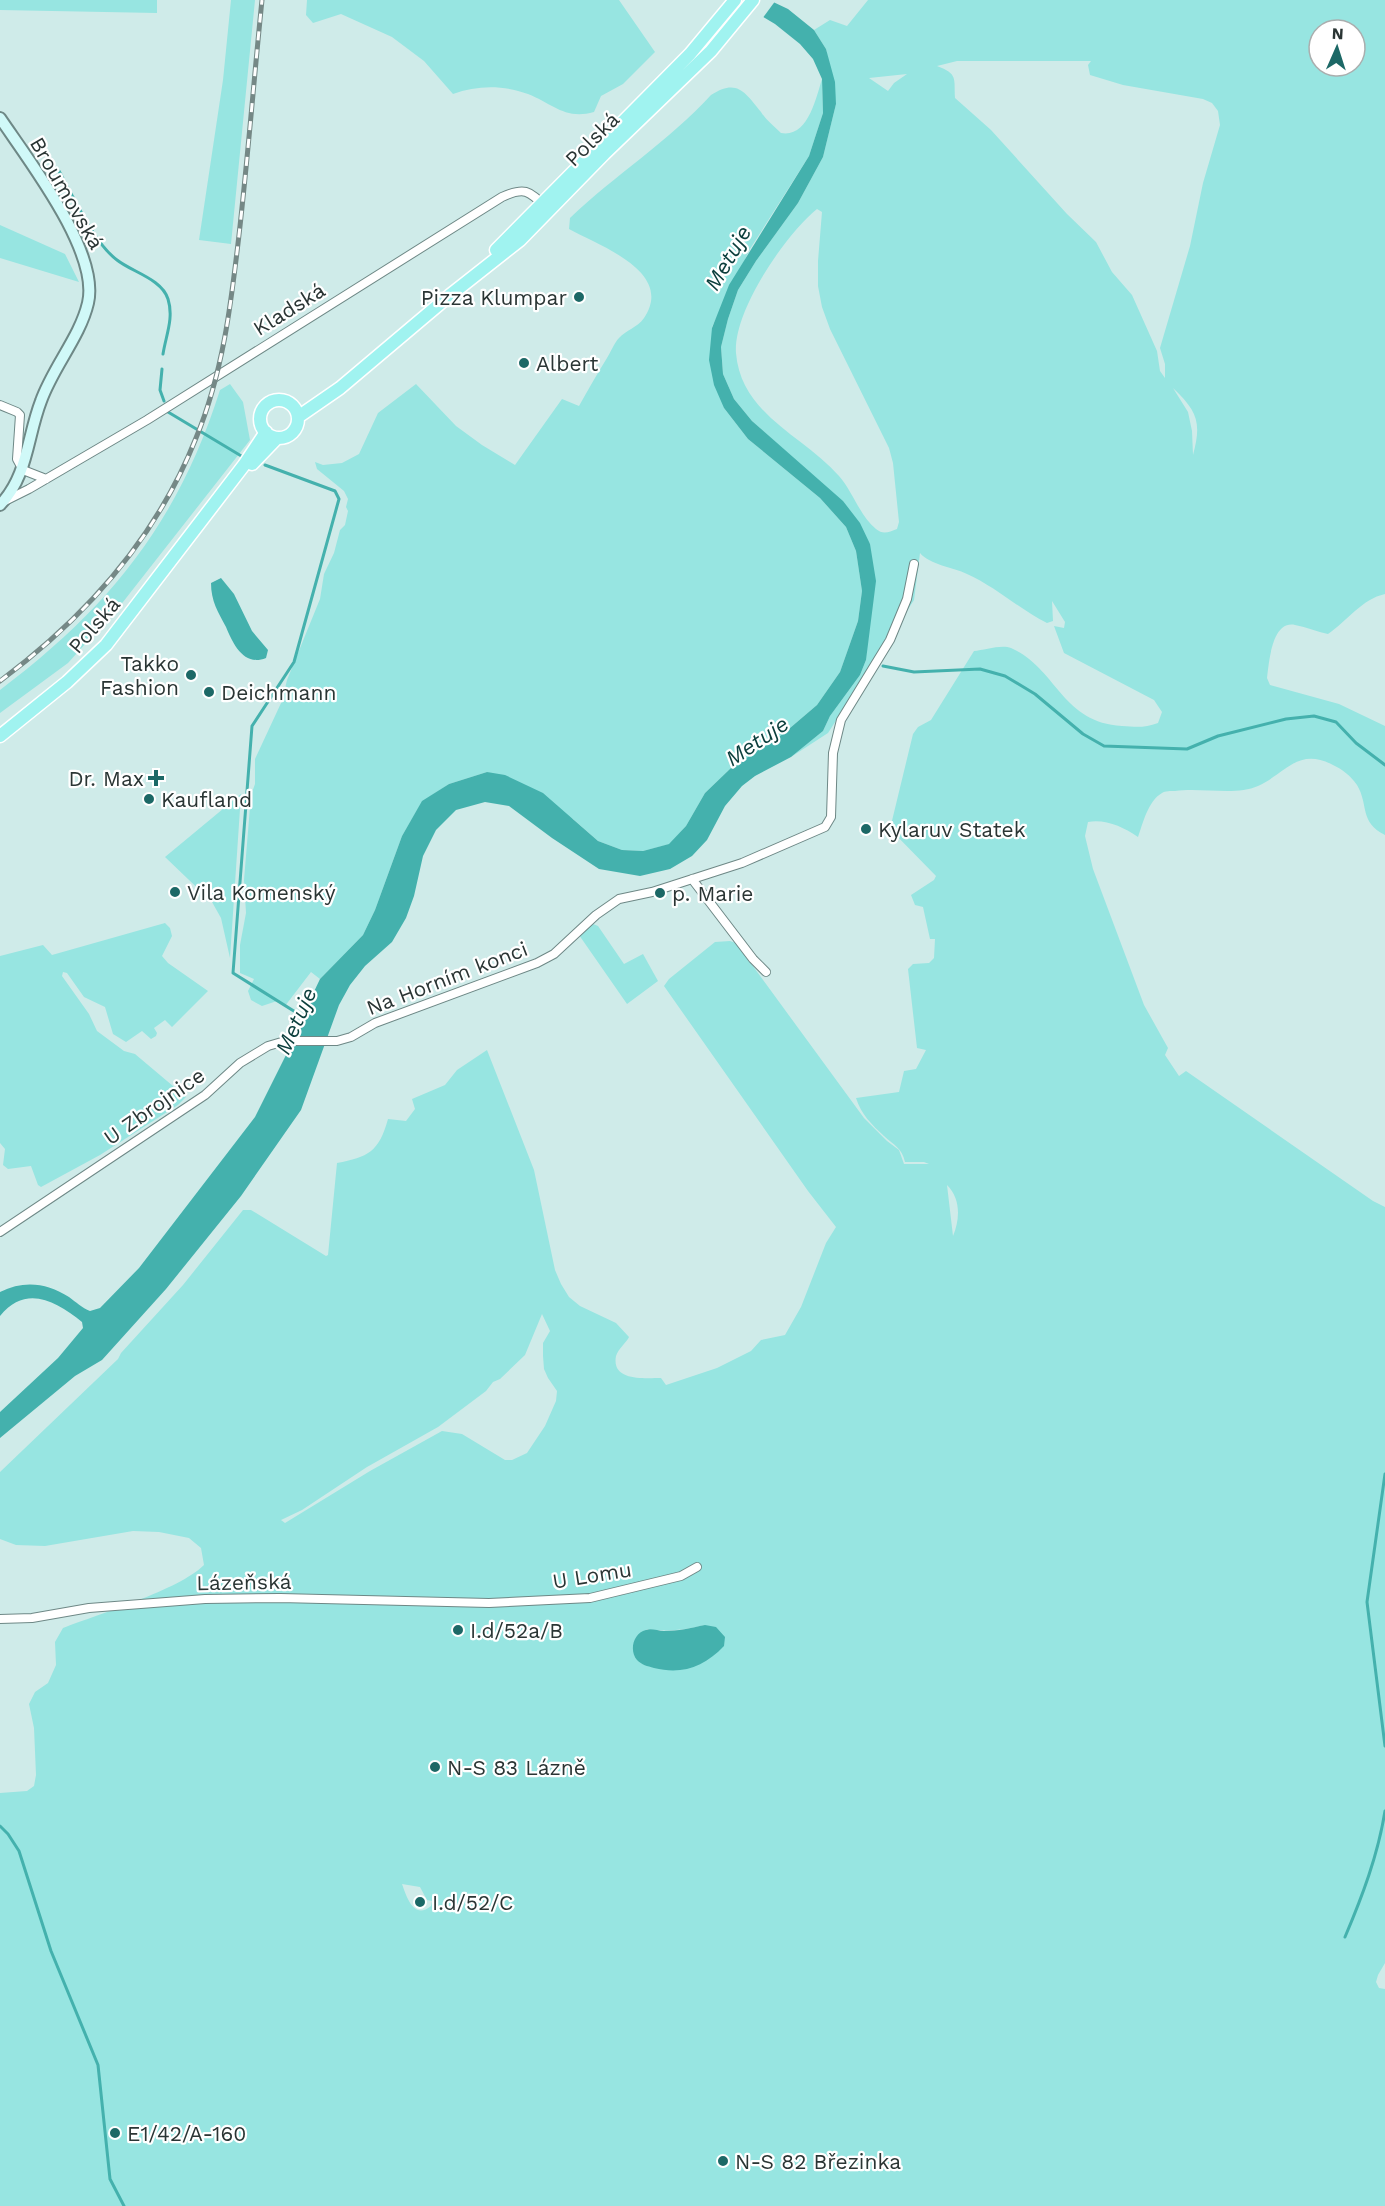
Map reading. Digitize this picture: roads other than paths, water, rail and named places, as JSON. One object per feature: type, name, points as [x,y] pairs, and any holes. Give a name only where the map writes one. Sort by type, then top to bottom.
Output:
[{"type":"main road","name":"Polská","points":[[546,208],[701,42],[735,0]]},
{"type":"main road","name":"Polská","points":[[296,412],[340,388],[449,296],[604,154],[711,51],[753,0]]},
{"type":"main road","name":"Broumovská","points":[[0,118],[38,174],[78,242],[86,261],[89,277],[90,289],[85,313],[45,388]]},
{"type":"main road","name":"Kladská","points":[[2,503],[14,489],[23,470],[45,388]]},
{"type":"main road","points":[[279,400],[287,402],[296,412],[296,427],[286,437],[277,438],[266,432],[261,418],[266,406],[279,400]]},
{"type":"main road","name":"Polská","points":[[0,736],[67,682],[106,645],[200,523],[266,432]]},
{"type":"main road","name":"Polská","points":[[200,523],[277,438]]},
{"type":"street","name":"Kladská","points":[[2,503],[147,420],[502,197],[524,190],[534,195],[546,208]]},
{"type":"street","points":[[0,405],[18,412],[20,416],[17,459],[23,470],[46,479]]},
{"type":"street","name":"Na Horním konci","points":[[337,1041],[351,1037],[375,1023],[537,963],[554,954],[613,902],[742,863],[825,827],[831,817],[833,753],[841,720],[897,625],[907,598],[914,564]]},
{"type":"street","points":[[692,879],[753,959],[766,972]]},
{"type":"street","name":"U Zbrojnice","points":[[0,1232],[205,1095],[240,1063],[268,1046],[285,1041],[337,1041]]},
{"type":"street","name":"U Lomu","points":[[489,1603],[591,1598],[681,1576],[697,1567]]},
{"type":"street","name":"Lázeňská","points":[[0,1619],[32,1618],[89,1608],[206,1599],[280,1598],[489,1603]]},
{"type":"waterway","points":[[59,171],[85,218],[108,252],[123,264],[153,281],[165,292],[170,313],[163,354]]},
{"type":"waterway","points":[[162,369],[160,390],[164,401]]},
{"type":"waterway","points":[[168,412],[243,457]]},
{"type":"waterway","name":"Metuje","points":[[265,465],[335,491],[339,499],[294,662],[252,726],[233,973],[305,1018]]},
{"type":"waterway","points":[[883,666],[914,672],[980,669],[1005,676],[1035,694],[1083,734],[1104,746],[1187,749],[1218,736],[1286,719],[1314,716],[1336,722],[1356,743],[1385,765]]},
{"type":"waterway","points":[[1385,1474],[1367,1602],[1385,1746]]},
{"type":"waterway","points":[[1345,1937],[1369,1876],[1385,1811]]},
{"type":"waterway","points":[[0,1826],[19,1851],[51,1951],[98,2065],[110,2179],[124,2206]]},
{"type":"railway","points":[[0,681],[61,630],[115,573],[161,510],[196,438],[213,389],[229,312],[262,0]]},
{"type":"place","name":"Pizza Klumpar","points":[[579,297]]},
{"type":"place","name":"Albert","points":[[524,363]]},
{"type":"place","name":"Takko Fashion","points":[[191,675]]},
{"type":"place","name":"Deichmann","points":[[209,692]]},
{"type":"place","name":"Dr. Max","points":[[156,778]]},
{"type":"place","name":"Kaufland","points":[[149,799]]},
{"type":"place","name":"Kylaruv Statek","points":[[866,829]]},
{"type":"place","name":"Vila Komenský","points":[[175,892]]},
{"type":"place","name":"p. Marie","points":[[660,893]]},
{"type":"place","name":"I.d/52a/B","points":[[458,1630]]},
{"type":"place","name":"N-S 83 Lázně","points":[[435,1767]]},
{"type":"place","name":"I.d/52/C","points":[[420,1902]]},
{"type":"place","name":"E1/42/A-160","points":[[115,2133]]},
{"type":"place","name":"N-S 82 Březinka","points":[[723,2161]]}]
